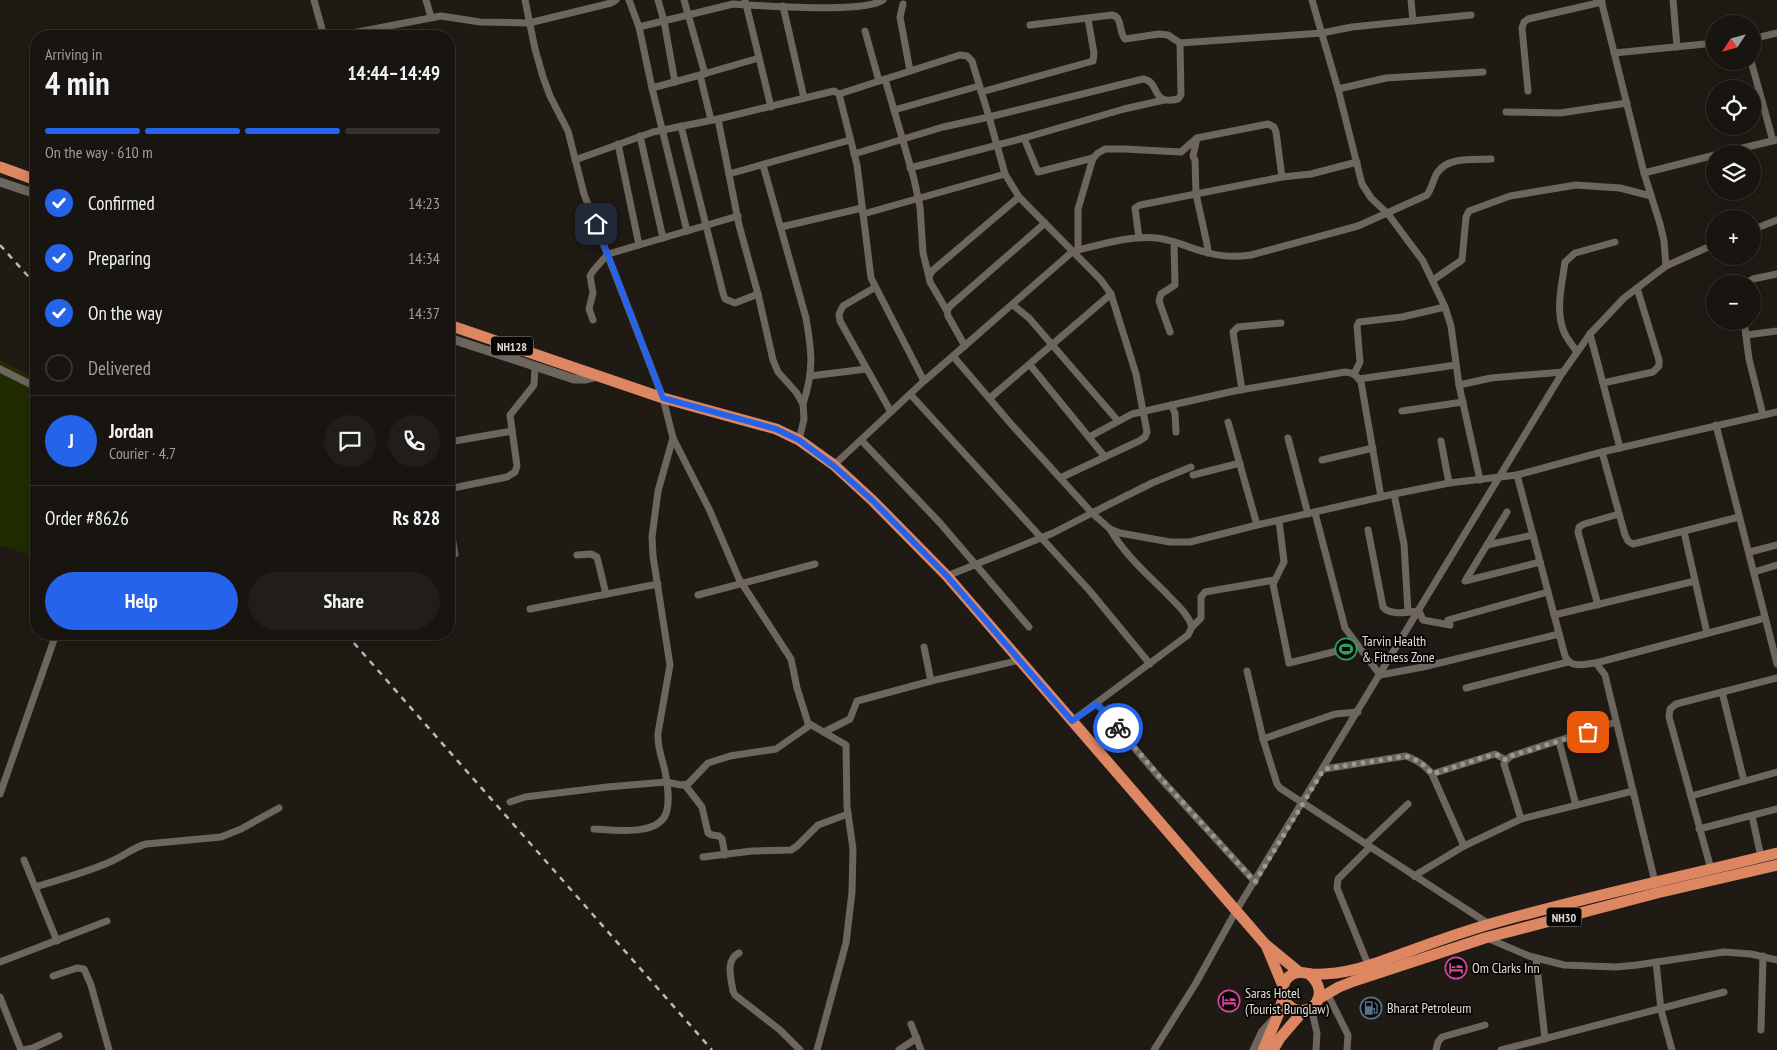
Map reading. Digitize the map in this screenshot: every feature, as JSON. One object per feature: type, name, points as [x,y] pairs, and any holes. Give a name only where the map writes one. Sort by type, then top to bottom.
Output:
[{"type":"highway","points":[[0,167],[30,178]]},
{"type":"highway","name":"NH128","points":[[455,327],[663,398],[755,422],[799,440],[834,466],[879,507],[947,576],[1265,944],[1304,973]]},
{"type":"highway","name":"NH30","points":[[1273,1050],[1280,1038],[1315,1002],[1370,970],[1489,924],[1777,853]]},
{"type":"highway","name":"NH30","points":[[1304,973],[1338,974],[1370,970],[1657,893],[1777,865]]},
{"type":"highway","name":"NH128","points":[[1265,944],[1283,986]]},
{"type":"highway","points":[[1263,1050],[1279,1013],[1283,998],[1283,986],[1286,979],[1292,974],[1304,973],[1316,980],[1320,989],[1315,1002],[1291,1007],[1283,998]]},
{"type":"street","points":[[314,0],[322,30]]},
{"type":"street","points":[[426,0],[431,17]]},
{"type":"street","points":[[510,802],[518,798],[598,788],[666,782],[685,785],[708,763],[730,756],[776,749],[807,729],[808,723],[799,696],[791,659],[735,570],[690,469],[673,438],[663,398],[584,194],[568,131],[543,78],[525,0]]},
{"type":"street","points":[[367,30],[431,17],[448,16],[480,22],[529,23],[616,0]]},
{"type":"street","points":[[629,0],[639,27],[687,231]]},
{"type":"street","points":[[658,0],[664,21],[675,82]]},
{"type":"street","points":[[684,0],[729,174],[775,366],[803,404]]},
{"type":"street","points":[[709,0],[711,9]]},
{"type":"street","points":[[639,27],[733,4],[850,7],[872,5],[883,0]]},
{"type":"street","points":[[1312,0],[1365,189],[1371,198],[1388,214],[1423,261],[1445,307],[1451,326],[1459,385],[1480,480]]},
{"type":"street","points":[[1411,0],[1413,21]]},
{"type":"street","points":[[1673,0],[1677,47]]},
{"type":"street","points":[[1528,92],[1522,28],[1524,22],[1528,19],[1602,1],[1644,173],[1664,241],[1666,266]]},
{"type":"street","points":[[746,3],[771,107]]},
{"type":"street","points":[[903,4],[900,17],[910,71]]},
{"type":"street","points":[[783,6],[804,98]]},
{"type":"street","points":[[1030,25],[1088,19],[1112,14],[1118,18],[1122,35],[1125,39],[1160,34],[1168,35],[1180,43],[1322,33],[1352,27],[1471,15]]},
{"type":"street","points":[[894,110],[1093,61],[1094,53],[1088,19]]},
{"type":"street","points":[[865,31],[903,140],[920,207],[923,253],[930,282],[964,346]]},
{"type":"street","points":[[1761,37],[1777,33]]},
{"type":"street","points":[[854,154],[943,127],[1143,79],[1147,79],[1151,83],[1160,98],[1169,102],[1178,100],[1181,96],[1180,43]]},
{"type":"street","points":[[1614,53],[1706,44]]},
{"type":"street","points":[[575,160],[662,130],[714,120],[834,91],[840,94],[960,55],[966,56],[972,61],[1005,174],[1019,197],[1075,251],[1111,294],[1136,374],[1148,427],[1145,437],[1060,478]]},
{"type":"street","points":[[652,88],[759,58]]},
{"type":"street","points":[[1754,70],[1775,140],[1754,145]]},
{"type":"street","points":[[1338,89],[1386,78],[1483,72]]},
{"type":"street","points":[[840,94],[854,154],[868,268],[874,288],[924,381]]},
{"type":"street","points":[[910,168],[997,146],[1124,109],[1164,100]]},
{"type":"street","points":[[1506,112],[1560,113],[1627,103]]},
{"type":"street","points":[[1181,152],[1198,138],[1268,124],[1272,125],[1276,132],[1282,177]]},
{"type":"street","points":[[681,126],[725,298],[735,303],[758,294]]},
{"type":"street","points":[[640,136],[663,238]]},
{"type":"street","points":[[1024,138],[1038,172],[1093,158]]},
{"type":"street","points":[[1198,138],[1193,156],[1195,160],[1196,194],[1208,244],[1208,253]]},
{"type":"street","points":[[729,174],[850,140]]},
{"type":"street","points":[[618,144],[639,245]]},
{"type":"street","points":[[1075,251],[1078,209],[1093,158],[1098,153],[1105,149],[1124,149],[1181,152],[1193,156]]},
{"type":"street","points":[[1644,173],[1706,157]]},
{"type":"street","points":[[834,466],[924,381],[1075,251],[1117,240],[1160,238],[1208,253],[1238,257],[1251,255],[1358,226],[1388,214],[1427,195],[1437,173],[1450,163],[1462,160],[1491,159]]},
{"type":"street","points":[[1139,238],[1135,208],[1145,203],[1282,177],[1311,174],[1357,162]]},
{"type":"street","points":[[763,165],[806,318],[812,362],[803,404],[804,419],[799,440]]},
{"type":"street","points":[[781,227],[918,198],[1005,174]]},
{"type":"street","points":[[0,182],[30,192]]},
{"type":"street","points":[[1433,280],[1459,264],[1462,260],[1466,217],[1471,209],[1518,194],[1576,185],[1620,188],[1651,196]]},
{"type":"street","points":[[929,277],[932,271],[1019,197]]},
{"type":"street","points":[[593,320],[589,309],[594,293],[590,276],[592,271],[608,254],[738,216]]},
{"type":"street","points":[[1761,226],[1777,220]]},
{"type":"street","points":[[947,311],[950,306],[1045,223]]},
{"type":"street","points":[[1170,332],[1159,297],[1175,284],[1174,242]]},
{"type":"street","points":[[1577,352],[1565,334],[1560,321],[1560,296],[1565,262],[1575,253],[1615,242]]},
{"type":"street","points":[[1154,1050],[1196,983],[1236,911],[1577,352],[1590,334],[1624,298],[1666,266],[1706,248]]},
{"type":"street","points":[[1761,277],[1777,274]]},
{"type":"street","points":[[874,288],[844,306],[840,314],[844,329],[891,412]]},
{"type":"street","points":[[1603,383],[1653,372],[1659,366],[1659,360],[1637,288]]},
{"type":"street","points":[[990,398],[1111,294]]},
{"type":"street","points":[[1013,305],[1029,318],[1118,421]]},
{"type":"street","points":[[1357,377],[1360,362],[1357,326],[1359,322],[1402,317],[1445,307]]},
{"type":"street","points":[[1242,390],[1233,332],[1238,328],[1281,322]]},
{"type":"street","points":[[1745,330],[1763,416]]},
{"type":"street","points":[[1746,335],[1777,331]]},
{"type":"street","points":[[1590,334],[1620,448]]},
{"type":"street","points":[[455,340],[579,380],[598,376]]},
{"type":"street","points":[[953,356],[1060,478],[1092,513],[1110,529],[1121,547],[1177,604],[1190,620],[1192,627]]},
{"type":"street","points":[[1030,365],[1105,457]]},
{"type":"street","points":[[1357,377],[1456,365]]},
{"type":"street","points":[[455,488],[512,475],[515,472],[517,466],[511,412],[534,385],[535,367]]},
{"type":"street","points":[[0,369],[30,384]]},
{"type":"street","points":[[810,376],[866,369]]},
{"type":"street","points":[[1089,437],[1132,414],[1242,390],[1345,372],[1357,377],[1361,382],[1381,497]]},
{"type":"street","points":[[1459,385],[1491,378],[1564,372]]},
{"type":"street","points":[[910,394],[1089,590],[1150,664]]},
{"type":"street","points":[[1402,411],[1463,402]]},
{"type":"street","points":[[1172,405],[1175,413],[1176,432]]},
{"type":"street","points":[[1110,529],[1120,533],[1180,543],[1190,542],[1394,494],[1449,483],[1517,475],[1602,452],[1777,412]]},
{"type":"street","points":[[1228,422],[1257,525]]},
{"type":"street","points":[[1716,425],[1739,517],[1750,552],[1777,664]]},
{"type":"street","points":[[455,441],[512,431]]},
{"type":"street","points":[[594,829],[639,830],[655,825],[661,820],[667,810],[668,791],[658,743],[658,733],[670,665],[653,556],[654,518],[658,491],[673,438]]},
{"type":"street","points":[[1288,438],[1345,628],[1380,675]]},
{"type":"street","points":[[861,440],[912,492],[1029,627]]},
{"type":"street","points":[[1440,441],[1449,483]]},
{"type":"street","points":[[1322,460],[1372,448]]},
{"type":"street","points":[[1602,452],[1628,542],[1633,544],[1739,517]]},
{"type":"street","points":[[947,576],[1041,538],[1152,483],[1192,471],[1240,463]]},
{"type":"street","points":[[1517,475],[1559,634],[1568,662],[1573,665],[1596,663],[1765,618]]},
{"type":"street","points":[[1394,494],[1404,544],[1408,612]]},
{"type":"street","points":[[1507,512],[1465,580],[1466,582],[1540,562]]},
{"type":"street","points":[[1598,605],[1578,532],[1579,527],[1619,514]]},
{"type":"street","points":[[1279,521],[1284,562],[1273,584],[1289,663],[1341,650]]},
{"type":"street","points":[[1368,530],[1383,607],[1391,612],[1419,611]]},
{"type":"street","points":[[1684,532],[1707,633]]},
{"type":"street","points":[[1487,545],[1532,535]]},
{"type":"street","points":[[1750,552],[1777,545]]},
{"type":"street","points":[[577,555],[591,554],[597,557],[606,594]]},
{"type":"street","points":[[698,595],[815,564]]},
{"type":"street","points":[[1754,572],[1777,566]]},
{"type":"street","points":[[1072,721],[1188,635],[1192,627],[1201,618],[1201,597],[1206,592],[1274,580]]},
{"type":"street","points":[[1554,616],[1695,581]]},
{"type":"street","points":[[530,609],[658,584]]},
{"type":"street","points":[[1419,611],[1423,620],[1449,622],[1548,592]]},
{"type":"street","points":[[1380,675],[1423,667],[1559,634]]},
{"type":"street","points":[[0,794],[54,640]]},
{"type":"street","points":[[924,647],[931,681]]},
{"type":"street","points":[[824,732],[850,720],[857,701],[1020,660]]},
{"type":"street","points":[[1466,688],[1568,662]]},
{"type":"street","points":[[1596,663],[1605,675],[1655,882]]},
{"type":"street","points":[[1247,671],[1263,739],[1277,784],[1284,792],[1304,802],[1489,924]]},
{"type":"street","points":[[1711,869],[1669,713],[1672,706],[1676,704],[1777,678]]},
{"type":"street","points":[[1722,692],[1744,781]]},
{"type":"street","points":[[1097,704],[1165,783],[1255,882]]},
{"type":"street","points":[[1263,739],[1335,714],[1358,712]]},
{"type":"street","points":[[1521,819],[1504,764],[1506,760],[1511,756],[1616,722]]},
{"type":"street","points":[[808,723],[846,745],[848,814],[852,834],[853,865],[846,943],[817,1050]]},
{"type":"street","points":[[1559,741],[1576,805]]},
{"type":"street","points":[[1432,774],[1488,756],[1498,755],[1506,760]]},
{"type":"street","points":[[1324,769],[1406,756],[1415,760],[1427,767],[1432,774],[1464,846]]},
{"type":"street","points":[[1690,796],[1777,772]]},
{"type":"street","points":[[685,785],[702,807],[708,833],[712,836],[721,837],[725,855]]},
{"type":"street","points":[[1414,876],[1464,846],[1521,819],[1633,791]]},
{"type":"street","points":[[1370,970],[1337,888],[1337,883],[1338,879],[1368,845],[1408,804]]},
{"type":"street","points":[[35,887],[110,862],[137,847],[153,843],[221,837],[241,829],[278,808]]},
{"type":"street","points":[[1699,829],[1777,810]]},
{"type":"street","points":[[703,857],[752,851],[791,850],[798,846],[818,825],[848,814]]},
{"type":"street","points":[[1752,816],[1761,857]]},
{"type":"street","points":[[24,860],[57,941]]},
{"type":"street","points":[[0,962],[107,922]]},
{"type":"street","points":[[1485,938],[1536,958],[1564,965],[1637,965],[1724,952],[1751,954],[1777,960]]},
{"type":"street","points":[[739,952],[730,961],[735,995],[780,1030],[800,1050]]},
{"type":"street","points":[[1761,1030],[1763,956]]},
{"type":"street","points":[[1536,958],[1546,1039]]},
{"type":"street","points":[[1656,962],[1661,1010],[1672,1050]]},
{"type":"street","points":[[53,976],[77,968],[84,969],[91,985],[109,1050]]},
{"type":"street","points":[[1501,1050],[1661,1010],[1724,992]]},
{"type":"street","points":[[1,1000],[22,1050],[33,1048],[59,1036]]},
{"type":"street","points":[[1315,1002],[1316,1050]]},
{"type":"street","points":[[1315,1002],[1348,1035],[1347,1050]]},
{"type":"street","points":[[1253,1050],[1262,1031],[1279,1013]]},
{"type":"street","points":[[912,1024],[921,1050]]},
{"type":"street","points":[[1436,1050],[1438,1042],[1442,1037],[1486,1025]]},
{"type":"street","points":[[899,1050],[917,1038]]},
{"type":"green space","points":[[0,360],[30,375],[30,555],[0,545]]},
{"type":"railway","points":[[0,245],[30,278]]},
{"type":"railway","points":[[351,640],[712,1050]]},
{"type":"way so far","points":[[1118,728],[1255,882],[1324,769],[1406,756],[1427,767],[1432,774],[1495,754],[1506,760],[1511,756],[1588,732]]},
{"type":"place","name":"Tarvin Health & Fitness Zone","points":[[1346,649]]},
{"type":"place","name":"Om Clarks Inn","points":[[1456,968]]},
{"type":"place","name":"Saras Hotel (Tourist Bunglaw)","points":[[1229,1001]]},
{"type":"place","name":"Bharat Petroleum","points":[[1371,1008]]},
{"type":"route","points":[[596,224],[663,398],[776,429],[799,440],[816,452],[854,482],[947,576],[1072,721],[1097,704],[1118,728]]}]
